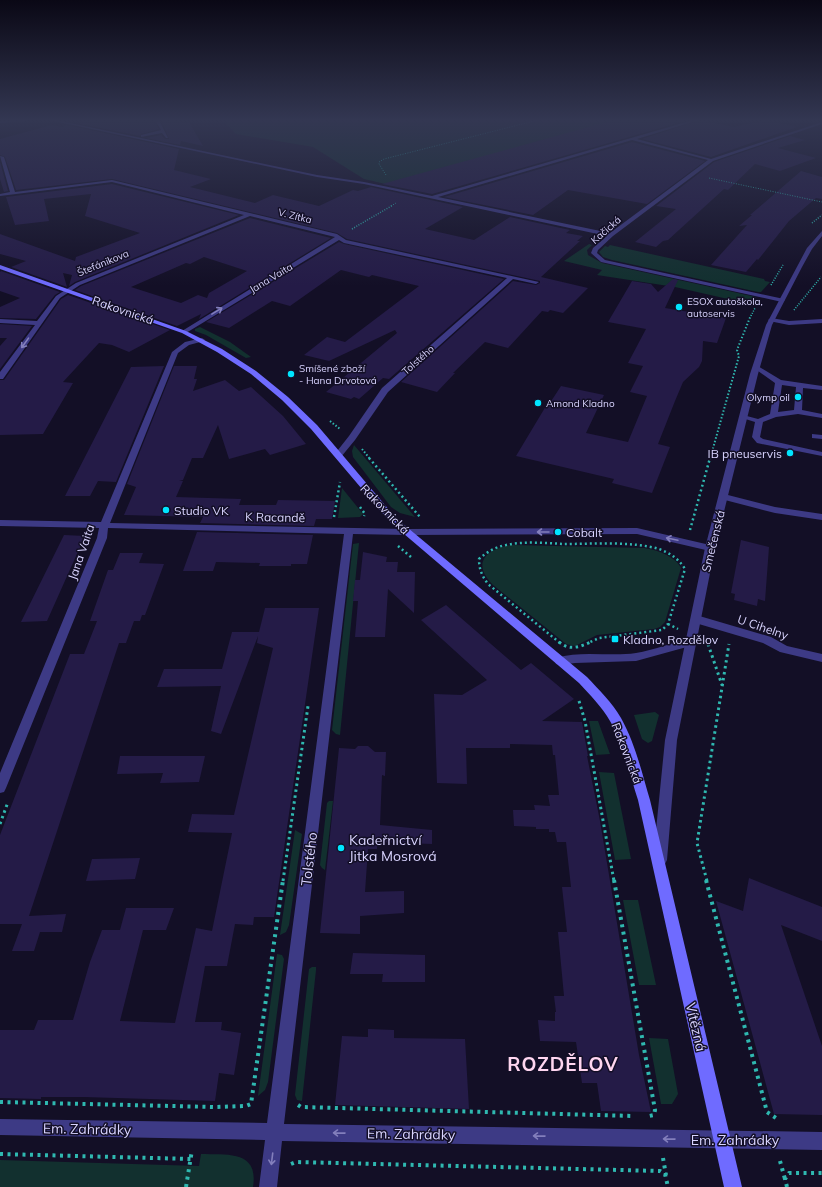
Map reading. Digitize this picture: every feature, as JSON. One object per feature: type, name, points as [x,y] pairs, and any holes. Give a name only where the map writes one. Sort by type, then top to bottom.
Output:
[{"type":"main road","name":"Rakovnická","points":[[0,267],[184,332],[202,340],[240,363],[276,391],[306,418],[374,500],[406,532],[560,661],[600,698],[616,720],[622,733],[644,800],[659,866]]},
{"type":"main road","name":"Vítězná","points":[[659,866],[733,1187]]},
{"type":"street","points":[[8,175],[13,193]]},
{"type":"street","points":[[314,175],[364,183],[612,235]]},
{"type":"street","points":[[432,197],[507,175]]},
{"type":"street","name":"Kačická","points":[[691,175],[612,235],[596,249],[594,253],[603,261],[782,300]]},
{"type":"street","name":"V. Zítka","points":[[0,195],[112,181],[335,235],[344,241],[536,282]]},
{"type":"street","name":"Štefánikova","points":[[0,377],[58,297],[67,291],[78,284],[250,214]]},
{"type":"street","name":"Smečenská","points":[[659,866],[671,740],[710,548],[743,417],[756,367],[771,320],[806,254],[822,233]]},
{"type":"street","name":"Jana Vaita","points":[[184,332],[338,238]]},
{"type":"street","name":"Tolstého","points":[[338,455],[352,438],[385,390],[511,277]]},
{"type":"street","points":[[771,320],[788,323],[822,321]]},
{"type":"street","points":[[0,321],[39,323]]},
{"type":"street","name":"Jana Vaita","points":[[0,788],[102,538],[104,525],[175,352],[187,343],[202,340]]},
{"type":"street","points":[[756,367],[779,382],[822,388]]},
{"type":"street","points":[[774,415],[779,382]]},
{"type":"street","points":[[798,412],[800,385]]},
{"type":"street","points":[[743,417],[759,421],[774,415],[798,412],[819,416]]},
{"type":"street","points":[[759,421],[756,437],[760,441],[822,454]]},
{"type":"street","points":[[724,497],[775,510],[822,517]]},
{"type":"street","name":"K Racandě","points":[[0,523],[406,532],[638,531],[710,548]]},
{"type":"street","name":"Tolstého","points":[[268,1187],[349,531]]},
{"type":"street","name":"U Cihelny","points":[[696,619],[767,640],[784,649],[822,658]]},
{"type":"street","points":[[560,661],[575,659],[636,657],[690,642]]},
{"type":"street","name":"Em. Zahrádky","points":[[0,1127],[822,1141]]},
{"type":"path","points":[[364,183],[386,179],[386,175]]},
{"type":"path","points":[[705,177],[822,202]]},
{"type":"path","points":[[338,238],[411,193]]},
{"type":"path","points":[[811,224],[822,215]]},
{"type":"path","points":[[768,288],[786,260]]},
{"type":"path","points":[[684,566],[666,552],[646,546],[517,543],[502,545],[489,550],[479,559],[482,576],[490,587],[564,646],[573,648],[581,647],[599,638],[659,631],[666,627],[685,569],[684,566],[691,522],[739,356],[737,350],[749,319],[758,304]]},
{"type":"path","points":[[337,520],[333,520],[335,516],[340,482],[345,488]]},
{"type":"path","points":[[360,507],[365,514],[362,518]]},
{"type":"path","points":[[395,544],[413,559]]},
{"type":"path","points":[[731,630],[697,843],[766,1112],[774,1118],[781,1118]]},
{"type":"path","points":[[574,697],[578,700],[583,710],[655,1110],[655,1114],[653,1116],[644,1116]]},
{"type":"path","points":[[0,1102],[214,1107],[246,1106],[251,1104],[309,704]]},
{"type":"path","points":[[297,1100],[297,1105],[301,1108],[636,1116]]},
{"type":"path","points":[[186,1187],[196,1131]]},
{"type":"path","points":[[0,1154],[191,1159]]},
{"type":"path","points":[[296,1162],[660,1171],[665,1174],[668,1187]]},
{"type":"path","points":[[787,1187],[785,1180],[789,1173],[822,1173]]},
{"type":"green space","points":[[358,175],[432,175],[394,186],[364,179]]},
{"type":"green space","points":[[589,244],[592,245],[587,250],[588,255],[602,263],[756,297],[750,304],[675,287],[597,275],[602,270],[564,261]]},
{"type":"green space","points":[[610,245],[764,279],[765,281],[770,282],[761,292],[758,292],[612,260],[603,257],[599,252],[605,246],[608,247]]},
{"type":"green space","points":[[200,327],[230,342],[251,357],[246,358],[206,335],[195,331],[195,329]]},
{"type":"green space","points":[[354,445],[415,517],[400,513],[391,507],[353,457],[352,451]]},
{"type":"green space","points":[[342,488],[363,514],[360,517],[338,518]]},
{"type":"green space","points":[[359,543],[340,735],[336,734],[332,730],[353,544]]},
{"type":"green space","points":[[512,545],[644,548],[665,554],[675,560],[681,568],[665,622],[660,627],[654,629],[597,635],[575,646],[566,644],[493,585],[486,577],[482,564],[484,558],[495,550]]},
{"type":"green space","points":[[655,712],[659,715],[652,741],[648,743],[642,739],[634,715]]},
{"type":"green space","points":[[589,721],[598,721],[610,754],[596,755]]},
{"type":"green space","points":[[599,772],[614,773],[631,859],[615,860]]},
{"type":"green space","points":[[329,801],[333,801],[325,870],[320,865],[327,803]]},
{"type":"green space","points":[[295,830],[302,834],[289,925],[286,932],[280,935]]},
{"type":"green space","points":[[623,900],[638,900],[656,985],[639,985]]},
{"type":"green space","points":[[277,954],[282,955],[284,959],[268,1082],[265,1090],[258,1096]]},
{"type":"green space","points":[[316,967],[316,970],[302,1101],[297,1100],[295,1095],[309,969]]},
{"type":"green space","points":[[649,1038],[668,1039],[678,1094],[672,1104],[661,1104]]},
{"type":"green space","points":[[201,1154],[230,1155],[239,1157],[246,1161],[251,1166],[254,1175],[253,1187],[0,1187],[0,1160],[199,1166]]},
{"type":"building","points":[[0,175],[4,175],[8,191],[4,192]]},
{"type":"building","points":[[11,175],[196,175],[211,179],[190,187],[255,203],[273,195],[319,206],[353,190],[358,191],[371,187],[463,207],[425,229],[474,240],[510,217],[570,230],[566,233],[583,236],[577,241],[580,241],[541,277],[588,288],[563,313],[550,310],[548,312],[542,311],[508,348],[485,342],[453,373],[455,373],[437,392],[401,382],[513,281],[536,285],[540,283],[540,281],[347,239],[337,233],[112,179],[16,190]]},
{"type":"building","points":[[413,175],[496,175],[432,194],[382,184]]},
{"type":"building","points":[[518,175],[686,175],[647,204],[568,190],[533,215],[444,197]]},
{"type":"building","points":[[696,175],[743,175],[728,190],[724,189],[668,240],[663,241],[656,247],[635,242],[676,209],[656,206]]},
{"type":"building","points":[[796,175],[816,175],[822,177],[822,199],[816,198],[789,221],[758,260],[757,259],[746,272],[711,265],[747,225],[739,226],[752,215],[750,215]]},
{"type":"building","points":[[112,184],[239,215],[75,282],[69,286],[72,275],[63,273],[67,287],[11,267],[26,261],[0,254],[0,234],[75,261],[76,257],[140,233],[85,216],[91,194],[44,199],[49,221],[15,225],[6,197]]},
{"type":"building","points":[[250,218],[331,238],[199,319],[201,314],[177,326],[75,290],[81,286]],"holes":[[[204,257],[247,271],[209,293],[207,298],[198,295],[181,303],[131,287],[186,263],[190,264]]]},
{"type":"building","points":[[339,242],[504,279],[389,379],[383,378],[359,399],[354,397],[351,399],[326,392],[397,333],[395,330],[329,361],[304,355],[327,337],[345,342],[419,286],[372,275],[369,277],[341,270],[290,306],[272,301],[229,328],[206,322]]},
{"type":"building","points":[[1,271],[60,292],[55,295],[36,319],[0,318],[0,307],[20,298],[0,291]]},
{"type":"building","points":[[673,279],[678,280],[665,308],[726,318],[717,343],[703,341],[702,361],[699,367],[683,382],[658,444],[670,447],[652,493],[612,483],[614,479],[516,456],[546,406],[548,406],[561,386],[604,395],[586,433],[628,442],[647,396],[630,392],[643,366],[628,363],[646,329],[608,322],[632,281],[651,284],[658,292]]},
{"type":"building","points":[[68,295],[170,330],[129,352],[112,345],[99,343],[63,382],[73,383],[43,434],[0,435],[0,380],[4,380],[61,299]]},
{"type":"building","points":[[0,324],[32,326],[0,369],[0,346],[7,338],[0,338]]},
{"type":"building","points":[[164,366],[116,482],[98,481],[90,496],[65,496],[131,367]]},
{"type":"building","points":[[174,366],[197,366],[194,379],[197,379],[193,391],[225,380],[239,391],[251,387],[283,416],[306,444],[270,455],[265,449],[229,459],[218,425],[203,458],[192,458],[183,480],[179,481],[183,481],[176,497],[241,499],[239,505],[276,505],[278,500],[335,501],[332,519],[316,519],[314,526],[200,523],[203,517],[124,515],[136,487],[127,484]]},
{"type":"building","points":[[197,532],[313,535],[307,564],[291,564],[291,566],[259,566],[260,563],[216,562],[213,571],[183,571]]},
{"type":"building","points":[[64,535],[85,536],[47,621],[21,622]]},
{"type":"building","points":[[741,540],[769,547],[765,601],[758,599],[757,606],[734,600],[735,594],[731,593]]},
{"type":"building","points":[[363,552],[387,557],[386,562],[398,562],[397,572],[415,572],[414,613],[388,589],[385,637],[355,637],[358,601],[353,601],[355,580],[360,580]]},
{"type":"building","points":[[120,553],[143,553],[139,563],[164,564],[145,615],[142,615],[140,621],[134,621],[126,643],[119,643],[29,916],[66,914],[62,932],[40,932],[34,951],[12,951],[22,924],[0,924],[0,835],[70,654],[84,654],[97,621],[90,621],[108,570],[113,570]]},
{"type":"building","points":[[446,605],[521,670],[531,663],[574,699],[542,721],[582,722],[639,1055],[651,1112],[601,1111],[597,1083],[582,1083],[576,1042],[540,1041],[538,1020],[555,1021],[556,1012],[554,996],[564,996],[558,932],[567,932],[562,887],[571,887],[566,842],[557,842],[555,832],[549,832],[549,829],[514,826],[513,810],[535,810],[534,805],[550,806],[548,795],[559,795],[555,755],[553,755],[552,745],[510,744],[510,748],[466,748],[467,784],[437,783],[434,694],[462,695],[487,680],[421,620]]},
{"type":"building","points":[[265,608],[319,608],[274,917],[254,917],[253,925],[235,924],[227,966],[205,966],[195,1022],[222,1022],[221,1030],[241,1033],[234,1075],[219,1073],[215,1101],[84,1097],[41,1097],[41,1099],[0,1098],[0,1030],[34,1030],[38,1020],[73,1020],[90,962],[102,930],[120,930],[126,908],[174,908],[166,930],[143,930],[120,1021],[175,1023],[196,928],[212,931],[232,833],[188,832],[192,814],[234,815],[273,648],[257,643],[258,636],[221,734],[211,731],[221,686],[157,687],[164,669],[222,669],[232,632],[259,632]]},
{"type":"building","points":[[358,746],[368,746],[375,752],[386,752],[385,776],[382,775],[380,825],[432,830],[432,844],[377,842],[377,849],[368,849],[365,892],[404,891],[404,913],[360,916],[360,934],[320,933],[339,748],[355,749]]},
{"type":"building","points":[[120,756],[205,756],[199,782],[160,783],[163,773],[117,774]]},
{"type":"building","points":[[140,858],[135,879],[86,881],[92,859]]},
{"type":"building","points":[[749,878],[822,907],[822,941],[781,925],[822,1046],[822,1115],[774,1114],[716,901],[743,911]]},
{"type":"building","points":[[353,953],[425,955],[425,982],[382,982],[383,974],[350,974]]},
{"type":"building","points":[[368,1029],[394,1030],[394,1038],[465,1039],[469,1109],[335,1105],[342,1036],[368,1037]]},
{"type":"place","name":"ESOX autoškola, autoservis","points":[[679,307]]},
{"type":"place","name":"Smíšené zboží - Hana Drvotová","points":[[291,374]]},
{"type":"place","name":"Olymp oil","points":[[798,397]]},
{"type":"place","name":"Amond Kladno","points":[[538,403]]},
{"type":"place","name":"IB pneuservis","points":[[790,453]]},
{"type":"place","name":"Studio VK","points":[[166,510]]},
{"type":"place","name":"Cobalt","points":[[558,532]]},
{"type":"place","name":"Kladno, Rozdělov","points":[[615,639]]},
{"type":"place","name":"Kadeřnictví Jitka Mosrová","points":[[341,848]]},
{"type":"district","name":"ROZDĚLOV","points":[[563,1064]]}]
